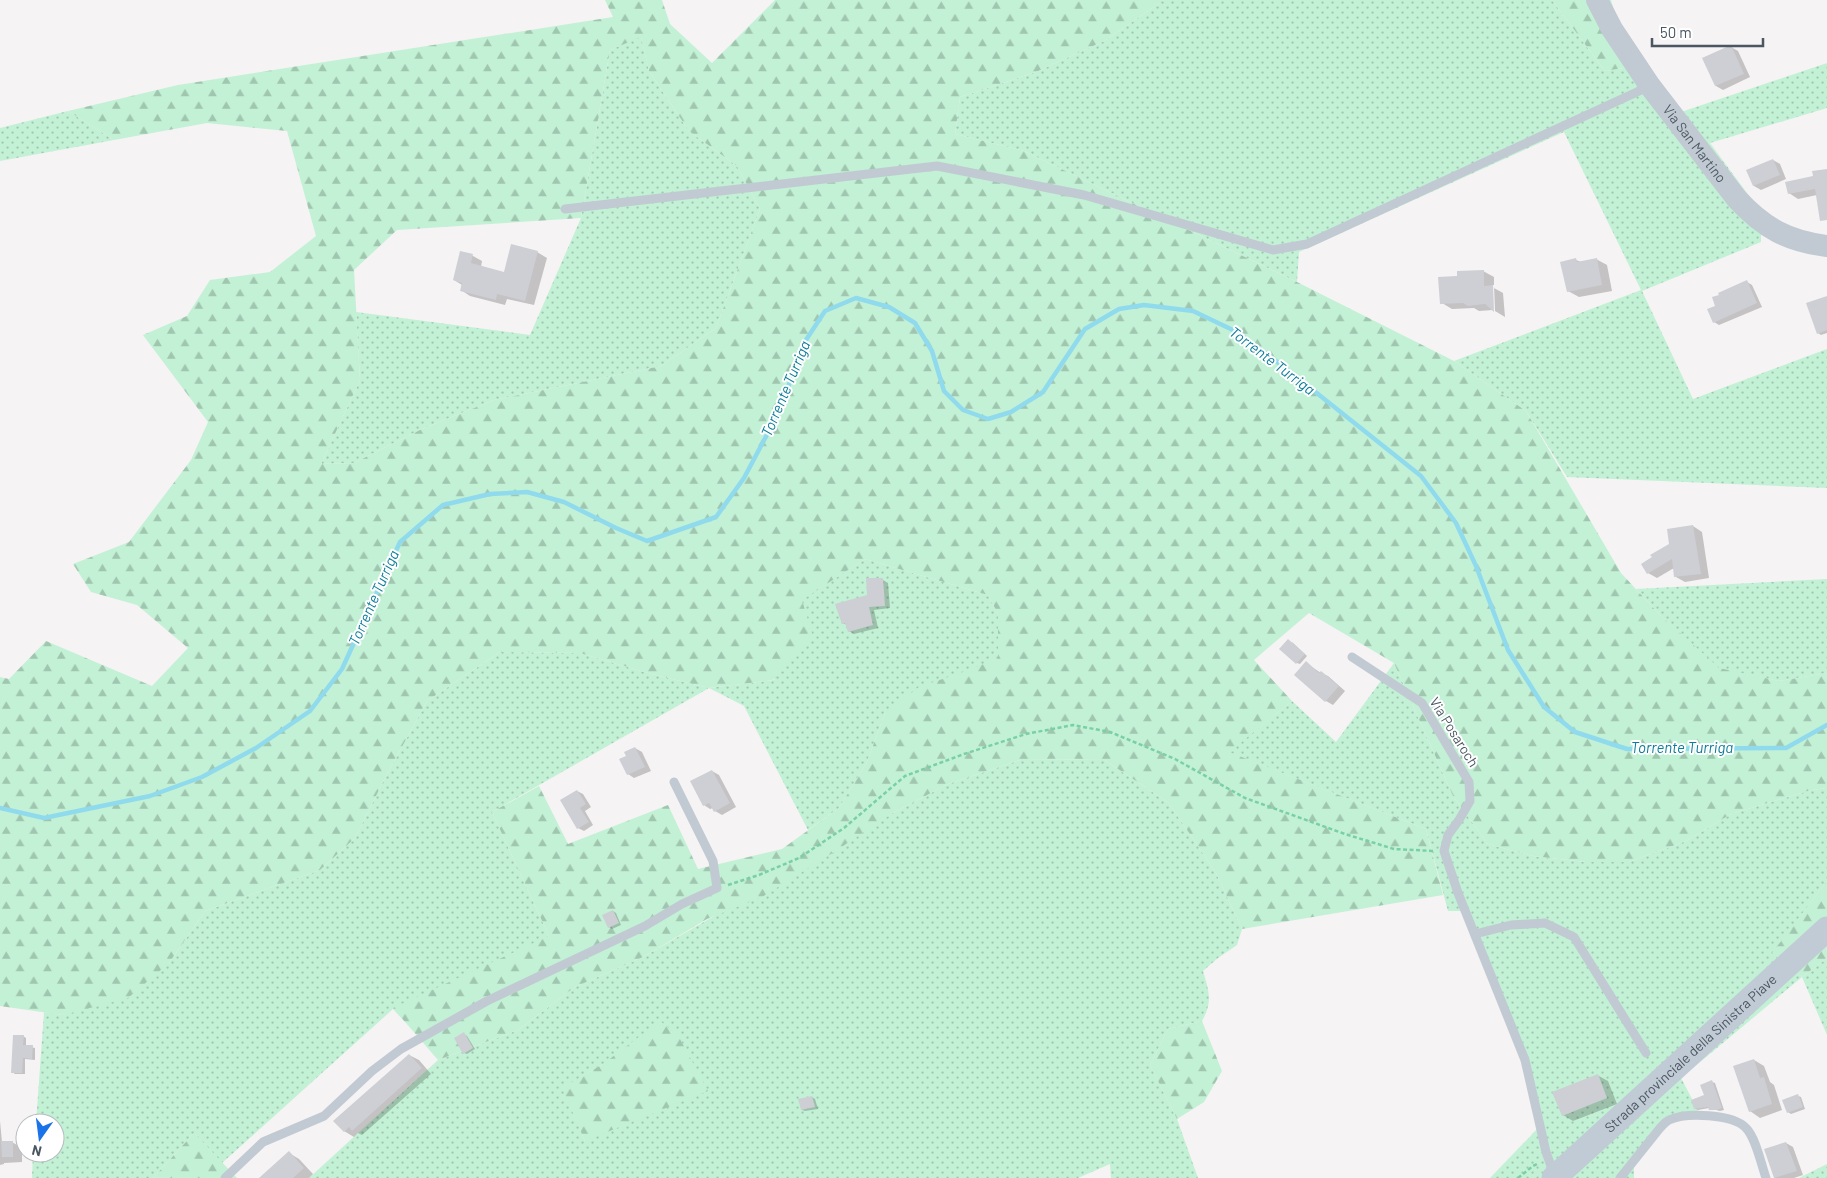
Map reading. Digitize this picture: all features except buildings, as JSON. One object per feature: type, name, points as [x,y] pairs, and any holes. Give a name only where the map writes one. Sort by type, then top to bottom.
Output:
[{"type":"main road","name":"Strada provinciale della Sinistra Piave","points":[[1551,1168],[1827,930]]},
{"type":"street","name":"Via San Martino","points":[[1597,0],[1612,29],[1650,86],[1737,199],[1752,215],[1780,233],[1797,240],[1827,246]]},
{"type":"lane","points":[[565,209],[937,166],[1084,195],[1273,250],[1307,244],[1650,86]]},
{"type":"lane","name":"Via Posaroch","points":[[1352,657],[1422,703],[1469,782],[1470,801],[1460,820],[1448,835],[1444,851]]},
{"type":"lane","points":[[225,1178],[263,1142],[324,1116],[372,1071],[401,1048],[487,1001],[645,926],[682,904],[717,888],[712,861],[674,782]]},
{"type":"lane","points":[[1444,851],[1458,893],[1525,1060],[1551,1168]]},
{"type":"lane","points":[[1475,934],[1511,925],[1545,923],[1574,937],[1646,1053]]},
{"type":"lane","points":[[1620,1178],[1660,1128],[1668,1121],[1686,1116],[1700,1116],[1729,1119],[1741,1123],[1748,1129],[1766,1178]]},
{"type":"path","points":[[717,888],[759,875],[799,858],[844,828],[905,776],[1026,734],[1073,725],[1110,732],[1175,758],[1246,798],[1345,834],[1394,849],[1444,851]]},
{"type":"path","points":[[1518,1178],[1532,1166],[1551,1168]]},
{"type":"green space","points":[[605,0],[662,0],[670,24],[712,63],[775,0],[1164,0],[1104,41],[1036,72],[960,97],[955,134],[1024,151],[1297,282],[1454,361],[1526,411],[1621,573],[1659,614],[1719,668],[1779,681],[1827,673],[1827,788],[1811,790],[1731,814],[1686,841],[1629,862],[1586,862],[1533,856],[1488,844],[1453,796],[1394,663],[1309,613],[1254,660],[1292,701],[1229,752],[1426,829],[1443,895],[1242,929],[1216,873],[1169,803],[1103,759],[1020,760],[948,784],[891,814],[762,897],[707,919],[643,957],[575,987],[518,1030],[438,1060],[393,1008],[549,936],[492,812],[539,786],[568,844],[668,805],[698,869],[782,849],[839,808],[867,762],[885,713],[919,687],[998,658],[998,614],[988,595],[865,559],[802,600],[813,637],[773,680],[709,688],[580,653],[500,652],[427,701],[355,838],[320,870],[205,911],[169,963],[128,998],[63,1015],[0,1006],[0,677],[9,679],[46,641],[152,686],[188,648],[137,605],[91,592],[73,564],[129,542],[191,460],[208,422],[143,335],[187,316],[210,280],[270,272],[316,236],[287,131],[207,123],[114,140],[68,111],[178,85],[613,17]],"holes":[[[641,37],[649,71],[689,131],[737,166],[760,209],[716,328],[661,366],[494,400],[422,429],[354,463],[321,464],[360,380],[354,270],[397,230],[581,218],[610,50]]]},
{"type":"green space","points":[[1164,0],[1552,0],[1605,71],[1647,64],[1681,112],[1827,63],[1827,108],[1710,143],[1761,212],[1761,242],[1642,291],[1693,399],[1827,349],[1827,488],[1567,477],[1526,411],[1454,361],[1641,290],[1564,132],[1299,252],[1297,282],[1024,151],[955,134],[960,97],[1036,72],[1104,41]]},
{"type":"green space","points":[[1552,0],[1611,0],[1617,20],[1647,64],[1605,71]]},
{"type":"green space","points":[[641,36],[649,71],[689,131],[737,166],[760,209],[716,328],[661,366],[494,400],[422,429],[354,463],[321,464],[360,380],[356,312],[530,335],[581,218],[610,50]]},
{"type":"green space","points":[[68,111],[114,140],[0,161],[0,128]]},
{"type":"green space","points":[[865,559],[988,595],[998,614],[998,658],[885,713],[867,762],[839,808],[808,830],[744,706],[709,688],[774,680],[801,600]]},
{"type":"green space","points":[[1827,579],[1827,673],[1779,681],[1719,669],[1659,614],[1636,589]]},
{"type":"green space","points":[[500,652],[580,653],[709,688],[492,812],[549,936],[405,1022],[393,1009],[222,1163],[194,1133],[153,1178],[32,1178],[33,1163],[65,1163],[65,1113],[37,1113],[44,1012],[63,1015],[169,963],[205,911],[320,870],[355,838],[427,701]]},
{"type":"green space","points":[[1394,663],[1453,796],[1488,844],[1533,856],[1586,862],[1629,862],[1686,841],[1731,814],[1811,790],[1827,788],[1827,881],[1773,953],[1802,977],[1681,1078],[1701,1116],[1668,1121],[1634,1159],[1634,1178],[1490,1178],[1540,1126],[1513,1026],[1462,911],[1448,911],[1426,829],[1228,752],[1292,701],[1336,742]]},
{"type":"green space","points":[[1103,759],[1169,803],[1216,873],[1242,929],[1237,945],[1203,971],[1209,1002],[1202,1021],[1168,1029],[1150,1065],[1177,1119],[1198,1178],[1111,1178],[1110,1164],[1078,1178],[309,1178],[438,1060],[518,1030],[575,987],[643,957],[891,814],[948,784],[1020,760]],"holes":[[[603,1064],[585,1141],[563,1088]]]},
{"type":"green space","points":[[1827,881],[1827,958],[1802,977],[1772,953]]},
{"type":"green space","points":[[1827,958],[1827,1035],[1802,977]]},
{"type":"green space","points":[[660,1021],[678,1035],[708,1091],[585,1141],[562,1088],[603,1064]]},
{"type":"green space","points":[[1202,1021],[1222,1071],[1204,1102],[1177,1119],[1150,1065],[1168,1029]]},
{"type":"green space","points":[[194,1133],[237,1178],[153,1178]]},
{"type":"green space","points":[[1827,1164],[1827,1178],[1799,1178]]},
{"type":"waterway","name":"Torrente Turriga","points":[[0,808],[44,818],[150,796],[202,777],[256,748],[310,711],[342,669],[400,542],[443,505],[490,494],[527,492],[564,502],[647,541],[716,517],[744,478],[779,412],[804,343],[825,311],[856,298],[889,307],[915,323],[932,351],[944,391],[963,410],[988,419],[1011,412],[1043,392],[1085,329],[1119,309],[1144,305],[1193,311],[1237,332],[1421,476],[1456,523],[1476,566],[1508,650],[1544,707],[1575,732],[1627,749],[1786,748],[1827,725]]}]
